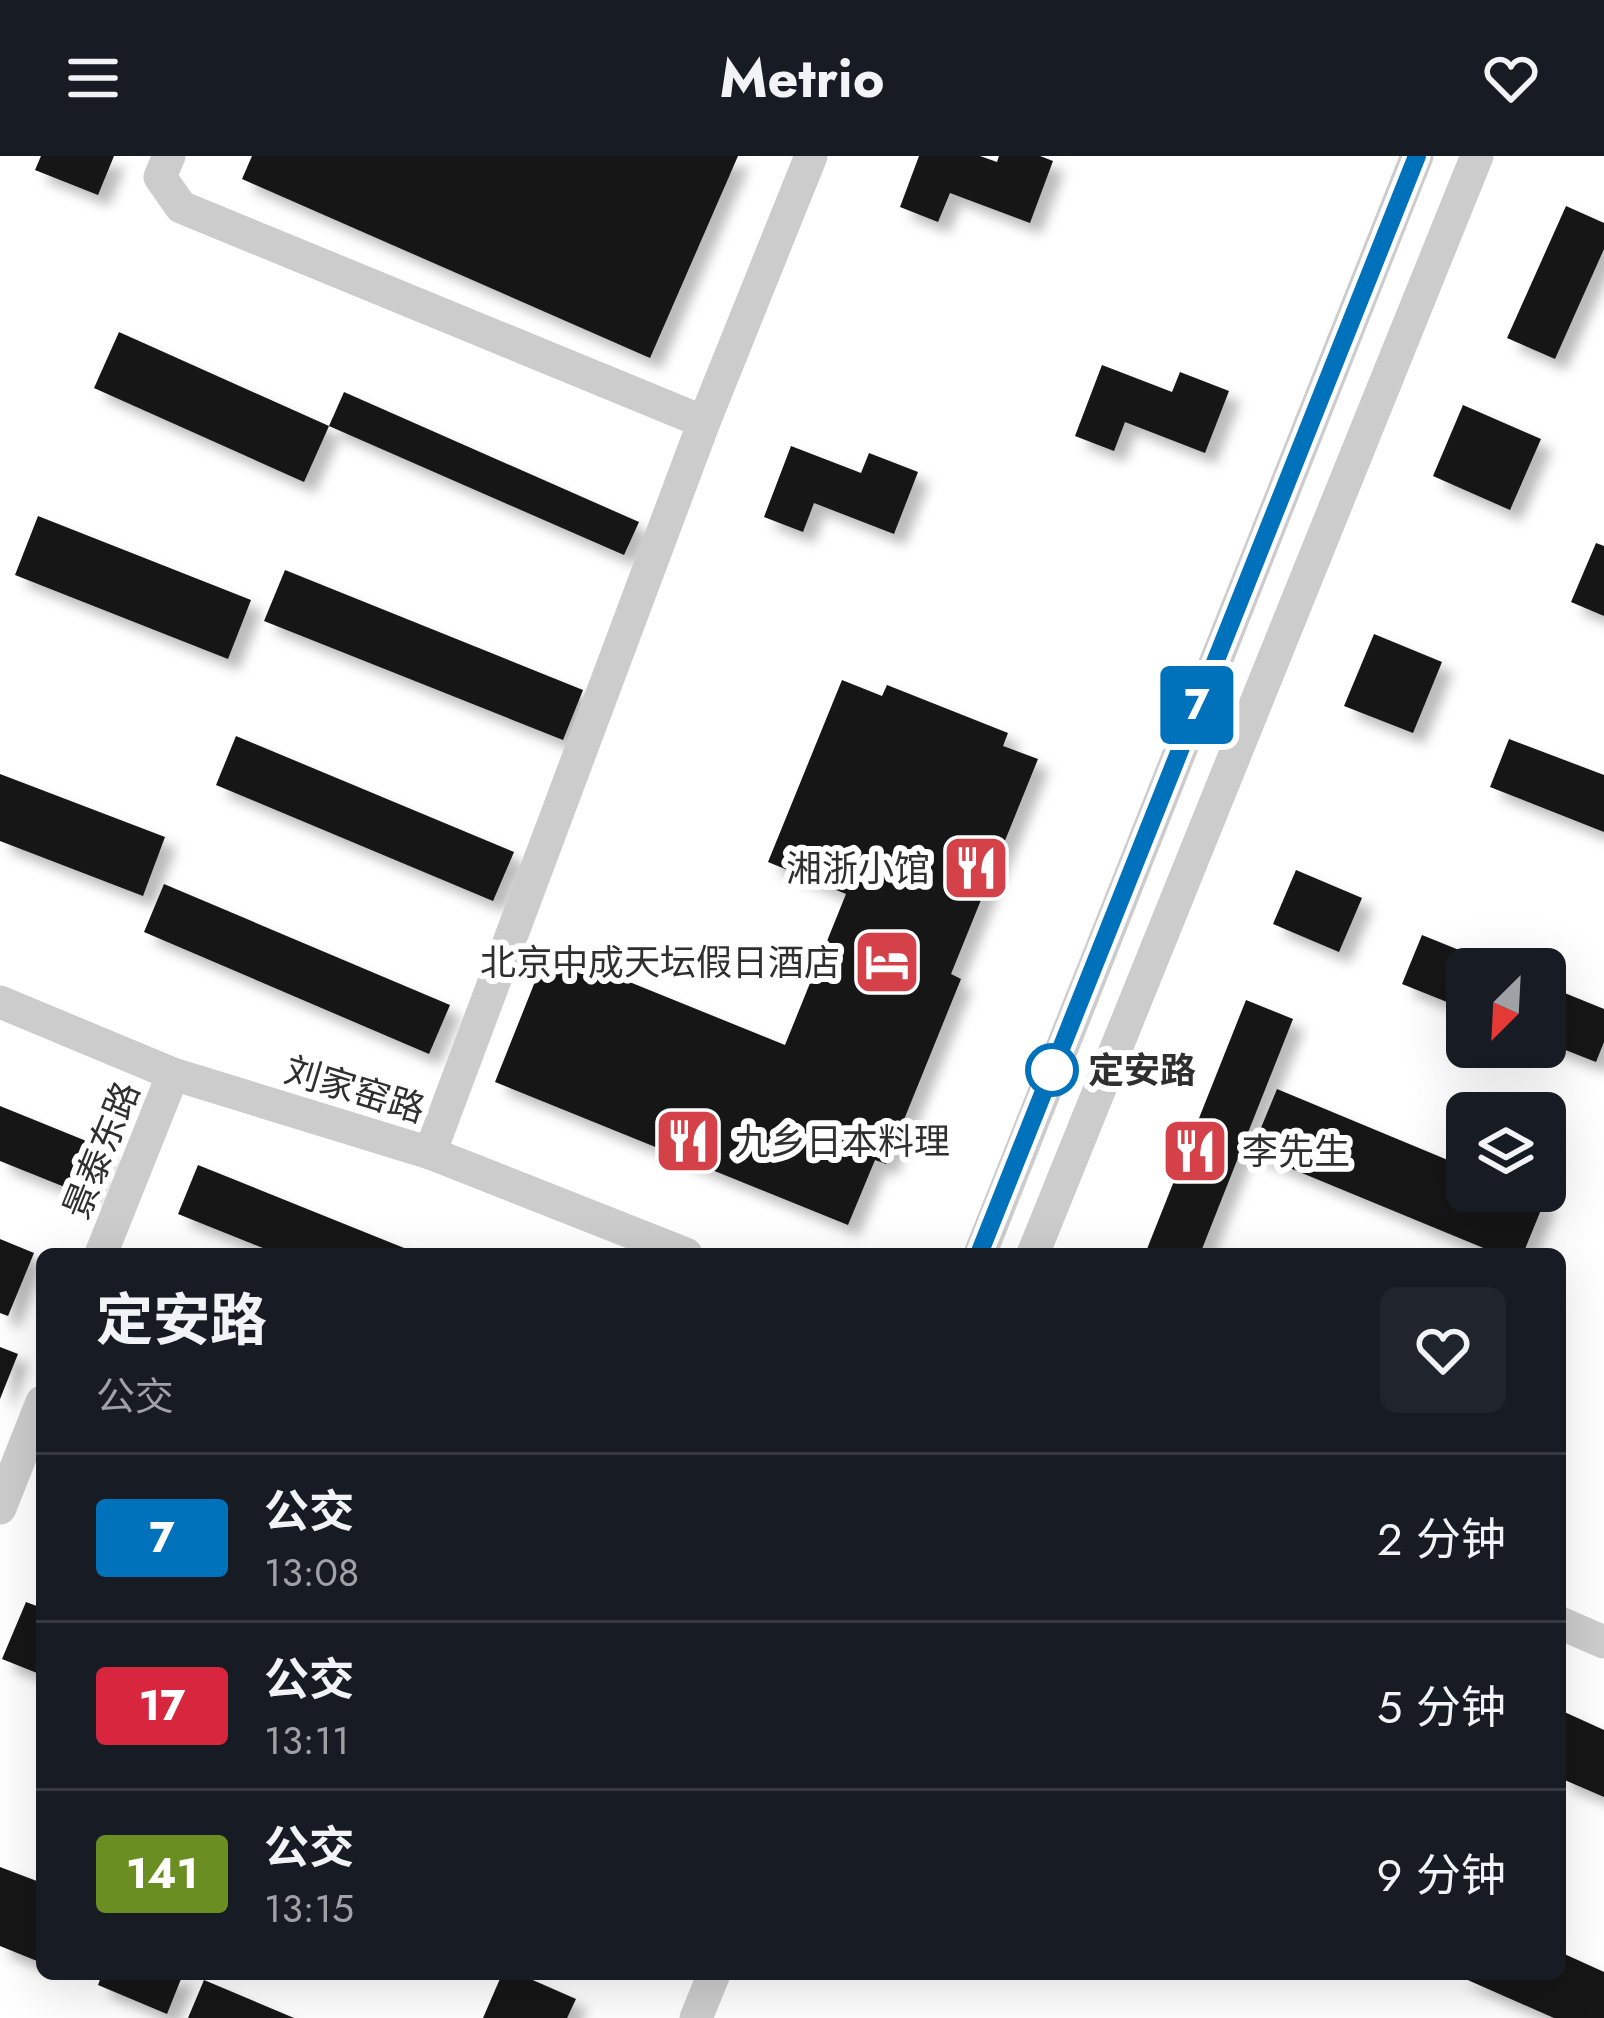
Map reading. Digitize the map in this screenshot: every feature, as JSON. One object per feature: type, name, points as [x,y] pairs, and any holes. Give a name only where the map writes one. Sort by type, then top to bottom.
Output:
[{"type":"street","points":[[169,156],[160,177],[181,207],[704,422]]},
{"type":"street","points":[[430,1153],[704,422],[811,156]]},
{"type":"street","points":[[982,1248],[1417,156]]},
{"type":"street","points":[[1035,1248],[1478,156]]},
{"type":"street","name":"刘家窑路","points":[[0,1002],[172,1074],[430,1153],[671,1248]]},
{"type":"street","name":"景泰东路","points":[[103,1248],[172,1074]]},
{"type":"street","points":[[0,1508],[36,1417]]},
{"type":"street","points":[[1566,1626],[1604,1642]]},
{"type":"street","points":[[696,2018],[712,1980]]},
{"type":"building","points":[[41,156],[114,156],[98,195],[35,170]]},
{"type":"building","points":[[252,156],[738,156],[650,358],[242,179]]},
{"type":"building","points":[[919,156],[980,156],[997,162],[999,156],[1040,156],[1053,161],[1030,223],[950,193],[938,222],[900,207]]},
{"type":"building","points":[[1566,206],[1604,223],[1604,249],[1555,359],[1507,338]]},
{"type":"building","points":[[119,332],[329,426],[304,482],[94,388]]},
{"type":"building","points":[[1102,365],[1172,392],[1180,372],[1229,391],[1205,453],[1125,422],[1114,451],[1075,436]]},
{"type":"building","points":[[344,392],[639,522],[624,555],[329,426]]},
{"type":"building","points":[[1463,405],[1541,439],[1510,510],[1433,476]]},
{"type":"building","points":[[791,446],[861,473],[869,453],[918,472],[894,534],[814,503],[803,532],[764,517]]},
{"type":"building","points":[[38,516],[251,600],[228,659],[15,575]]},
{"type":"building","points":[[1596,543],[1604,546],[1604,616],[1571,602]]},
{"type":"building","points":[[285,570],[583,690],[563,740],[264,621]]},
{"type":"building","points":[[1374,634],[1442,662],[1413,733],[1344,706]]},
{"type":"building","name":"北京中成天坛假日酒店","points":[[842,680],[882,696],[887,685],[1008,733],[1003,746],[1038,759],[951,974],[961,979],[886,1164],[875,1160],[848,1225],[495,1082],[548,949],[785,1045],[846,894],[768,862]]},
{"type":"building","points":[[236,736],[514,852],[493,901],[216,785]]},
{"type":"building","points":[[1509,739],[1604,775],[1604,832],[1490,787]]},
{"type":"building","points":[[0,774],[165,837],[143,896],[0,841]]},
{"type":"building","points":[[1296,870],[1362,898],[1339,952],[1273,924]]},
{"type":"building","points":[[164,884],[450,1005],[429,1054],[144,932]]},
{"type":"building","points":[[1422,935],[1454,948],[1446,948],[1446,1002],[1402,984]]},
{"type":"building","points":[[1566,994],[1604,1009],[1604,1042],[1596,1062],[1566,1050]]},
{"type":"building","points":[[1246,1000],[1293,1019],[1202,1248],[1147,1248]]},
{"type":"building","points":[[1277,1089],[1446,1159],[1446,1212],[1540,1212],[1525,1248],[1483,1248],[1251,1152]]},
{"type":"building","points":[[0,1106],[106,1149],[87,1196],[0,1161]]},
{"type":"building","points":[[198,1165],[404,1248],[263,1248],[178,1214]]},
{"type":"building","points":[[0,1239],[34,1253],[8,1316],[0,1313]]},
{"type":"building","points":[[0,1347],[18,1354],[0,1399]]},
{"type":"building","points":[[26,1602],[36,1606],[36,1673],[2,1659]]},
{"type":"building","points":[[1566,1713],[1604,1730],[1604,1797],[1566,1781]]},
{"type":"building","points":[[0,1867],[36,1881],[36,1961],[0,1946]]},
{"type":"building","points":[[1566,1955],[1604,1972],[1604,2018],[1554,2018],[1468,1980],[1566,1980]]},
{"type":"building","points":[[100,1980],[181,1980],[167,2014],[98,1985]]},
{"type":"building","points":[[204,1980],[294,2018],[188,2018]]},
{"type":"building","points":[[499,1980],[533,1980],[576,1999],[567,2018],[483,2018]]},
{"type":"bus line","name":"7","points":[[981,1248],[1417,156]]},
{"type":"place","name":"湘浙小馆","points":[[976,868]]},
{"type":"place","name":"北京中成天坛假日酒店","points":[[887,962]]},
{"type":"place","name":"定安路","points":[[1052,1070]]},
{"type":"place","name":"九乡日本料理","points":[[688,1141]]},
{"type":"place","name":"李先生","points":[[1195,1151]]}]
